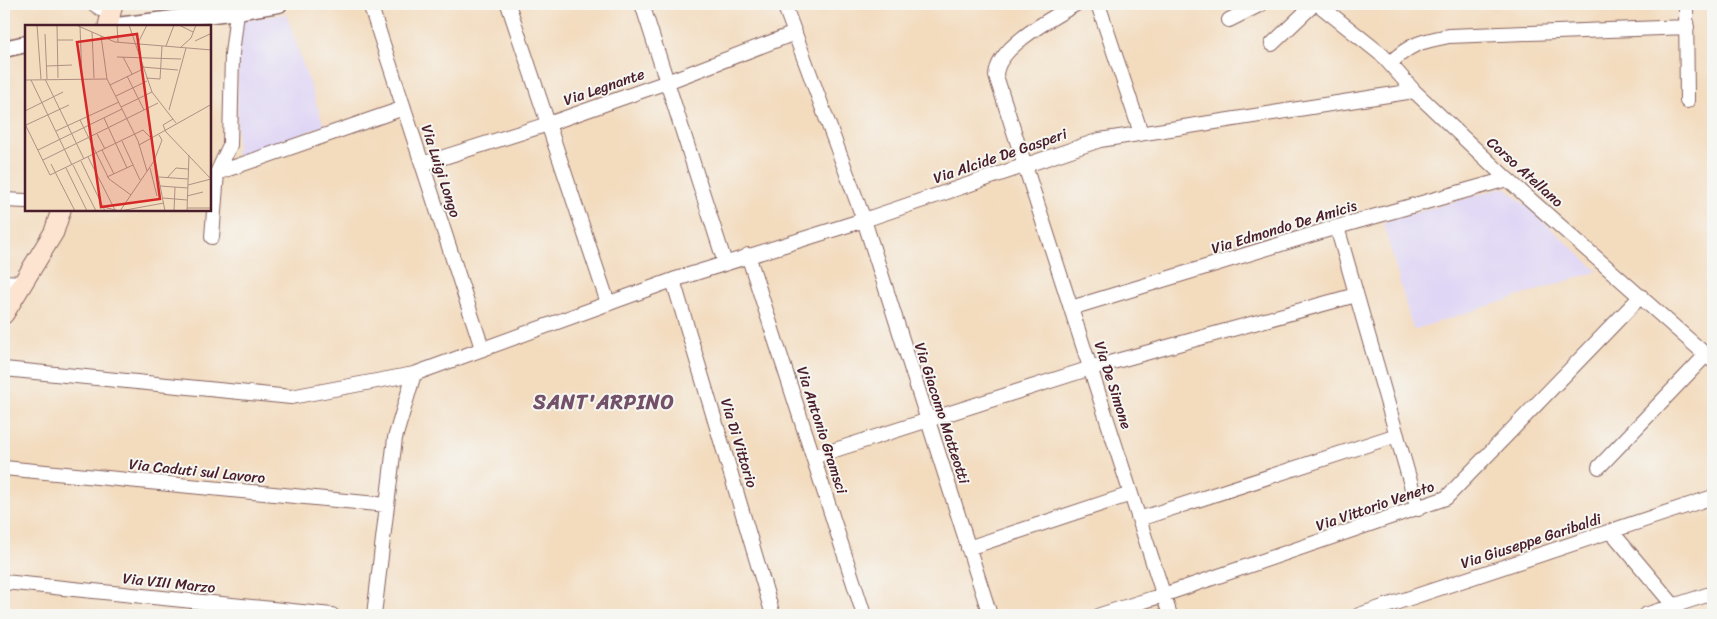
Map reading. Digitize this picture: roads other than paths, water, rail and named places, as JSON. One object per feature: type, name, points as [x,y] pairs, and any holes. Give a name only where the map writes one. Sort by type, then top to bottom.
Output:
[{"type":"main road","points":[[4,314],[54,232],[61,211]]},
{"type":"street","points":[[94,4],[112,18],[278,4]]},
{"type":"street","name":"Via Luigi Longo","points":[[370,4],[482,348]]},
{"type":"street","points":[[508,4],[608,303]]},
{"type":"street","points":[[642,4],[725,263]]},
{"type":"street","name":"Via Giacomo Matteotti","points":[[784,4],[864,220],[990,615]]},
{"type":"street","name":"Via De Simone","points":[[1076,4],[1029,32],[1020,40],[996,70],[996,76],[1170,615]]},
{"type":"street","points":[[1098,4],[1141,133]]},
{"type":"street","points":[[1229,20],[1261,4]]},
{"type":"street","points":[[1272,44],[1314,4]]},
{"type":"street","name":"Corso Atellano","points":[[1318,4],[1390,63],[1414,91],[1507,179],[1710,358]]},
{"type":"street","points":[[1338,4],[1341,21]]},
{"type":"street","points":[[1686,4],[1687,101]]},
{"type":"street","points":[[212,237],[217,173],[230,145],[232,54],[237,8]]},
{"type":"street","points":[[1390,63],[1406,48],[1424,41],[1449,36],[1687,27]]},
{"type":"street","name":"Via Legnante","points":[[422,164],[548,124],[795,34]]},
{"type":"street","points":[[4,49],[25,44]]},
{"type":"street","name":"Via Alcide De Gasperi","points":[[4,369],[291,397],[414,374],[673,280],[864,220],[1100,140],[1414,91]]},
{"type":"street","points":[[217,173],[404,108]]},
{"type":"street","name":"Via Edmondo De Amicis","points":[[1071,308],[1337,227],[1507,179]]},
{"type":"street","points":[[4,200],[25,201]]},
{"type":"street","points":[[1337,227],[1418,509]]},
{"type":"street","name":"Via Antonio Gramsci","points":[[748,255],[864,615]]},
{"type":"street","name":"Via Di Vittorio","points":[[673,280],[773,615]]},
{"type":"street","points":[[4,282],[23,283]]},
{"type":"street","points":[[813,457],[1091,368],[1356,296]]},
{"type":"street","name":"Via Vittorio Veneto","points":[[1100,615],[1446,498],[1641,296]]},
{"type":"street","points":[[1599,467],[1710,358]]},
{"type":"street","points":[[374,615],[395,438],[414,374]]},
{"type":"street","points":[[1139,518],[1396,435]]},
{"type":"street","name":"Via Caduti sul Lavoro","points":[[4,468],[387,506]]},
{"type":"street","points":[[968,548],[1131,494]]},
{"type":"street","name":"Via Giuseppe Garibaldi","points":[[1359,615],[1713,497]]},
{"type":"street","points":[[1611,531],[1674,606]]},
{"type":"street","name":"Via VIII Marzo","points":[[4,582],[332,615]]},
{"type":"street","points":[[1645,615],[1713,593]]},
{"type":"district","name":"SANT'ARPINO","points":[[604,402]]}]
